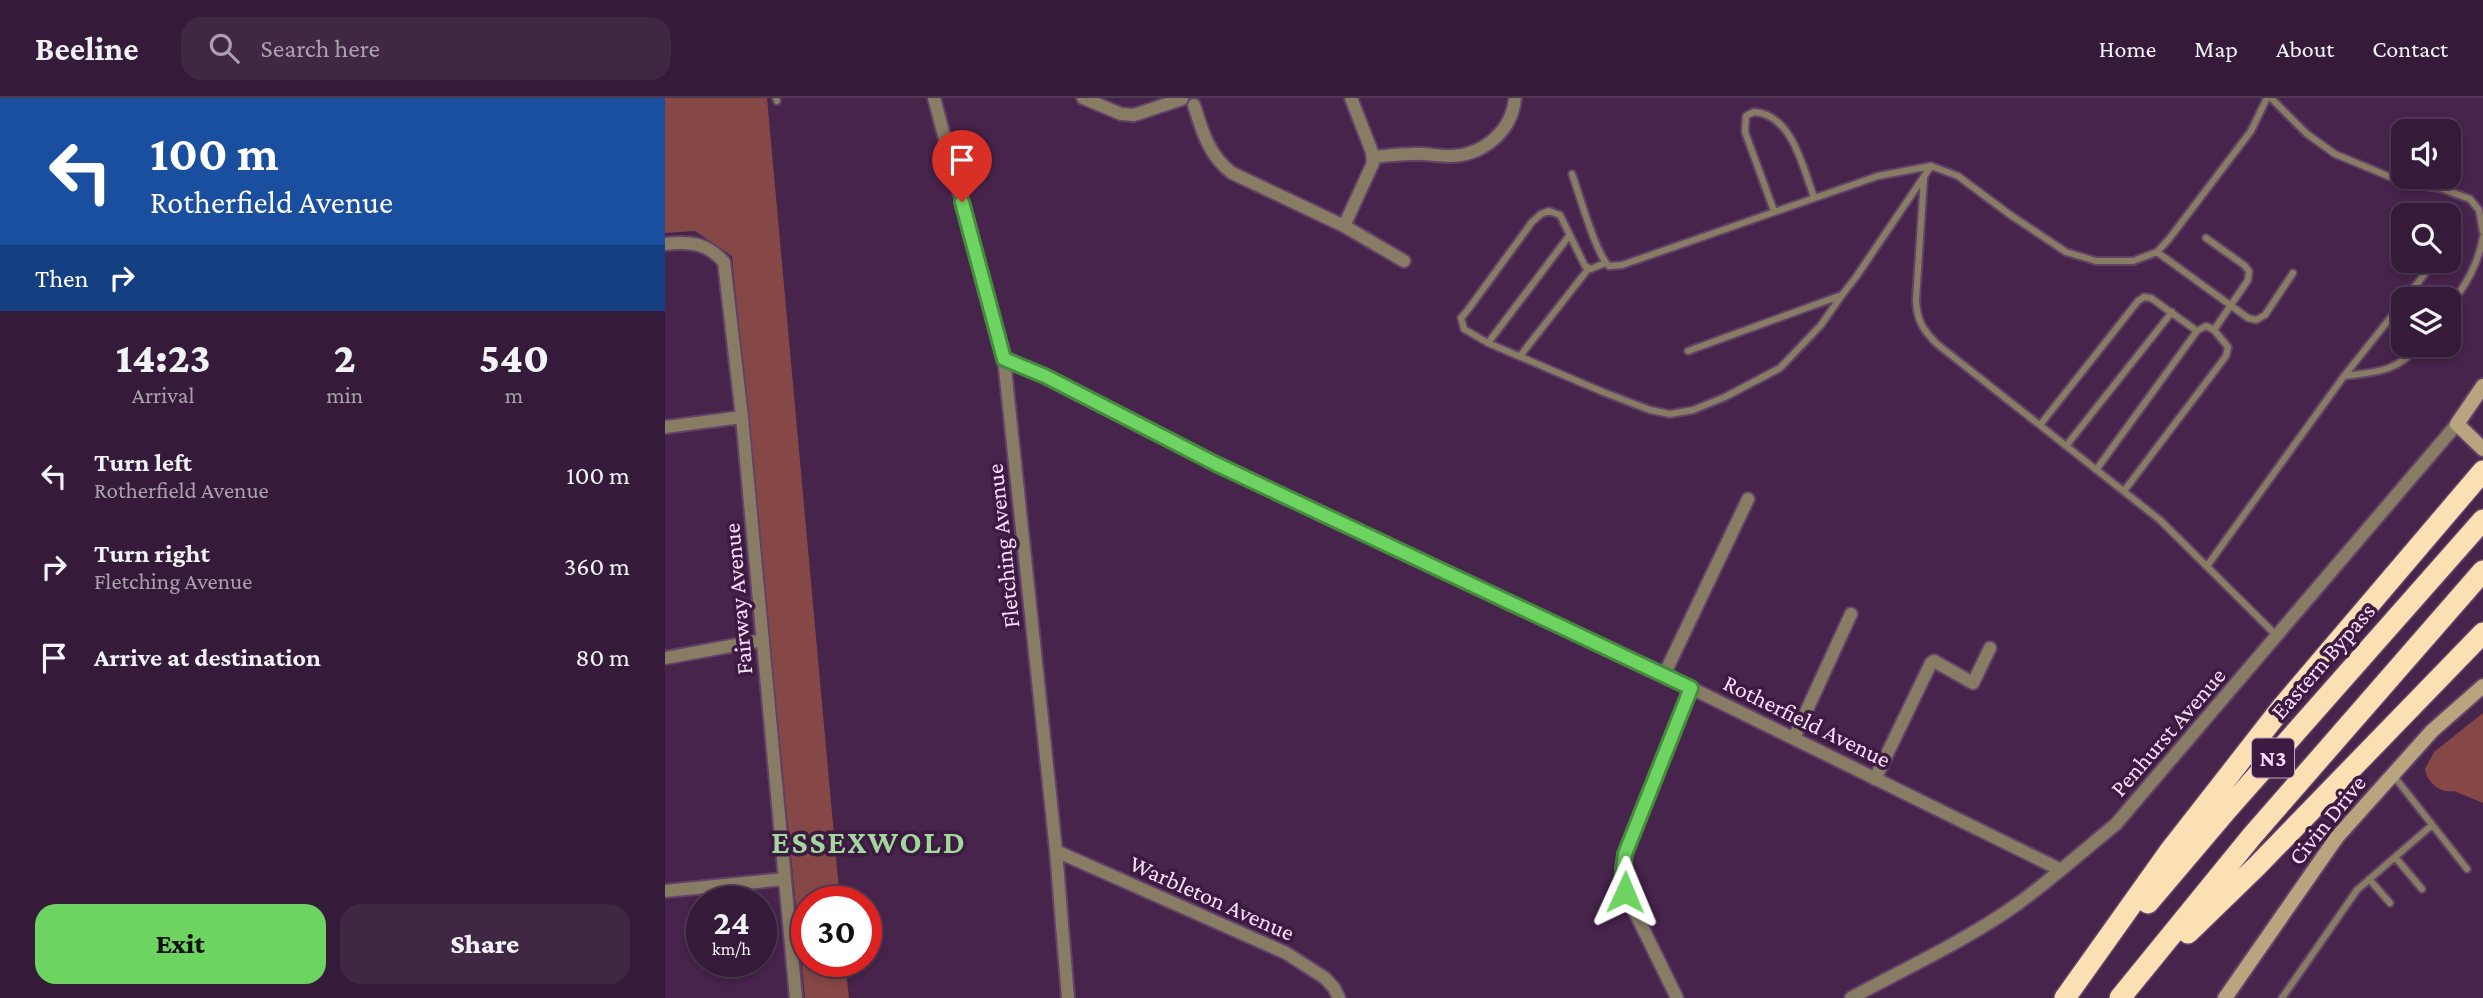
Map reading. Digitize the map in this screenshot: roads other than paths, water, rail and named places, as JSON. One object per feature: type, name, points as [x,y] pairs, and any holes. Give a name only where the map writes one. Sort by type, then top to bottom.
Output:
[{"type":"highway","points":[[2066,998],[2169,852],[2283,706],[2483,471]]},
{"type":"highway","name":"Eastern Bypass","points":[[2066,998],[2226,811],[2483,520]]},
{"type":"highway","name":"N3","points":[[2121,998],[2252,836],[2483,571]]},
{"type":"highway","points":[[2121,998],[2257,866],[2483,633]]},
{"type":"highway","points":[[2441,678],[2483,640]]},
{"type":"main road","points":[[2483,386],[2457,424],[2483,449]]},
{"type":"main road","name":"Civin Drive","points":[[2225,998],[2337,837],[2432,731],[2483,686]]},
{"type":"street","name":"Fletching Avenue","points":[[934,98],[1004,359],[1056,851],[1068,998]]},
{"type":"street","points":[[1083,98],[1121,114],[1134,115],[1189,100],[1204,137],[1223,166],[1232,173],[1344,226],[1404,261]]},
{"type":"street","points":[[1344,226],[1371,169],[1373,157],[1352,98]]},
{"type":"street","points":[[1373,157],[1413,153],[1451,156],[1482,149],[1496,139],[1507,122],[1515,98]]},
{"type":"street","name":"Fairway Avenue","points":[[665,244],[698,243],[715,252],[725,262],[796,998]]},
{"type":"street","name":"Rotherfield Avenue","points":[[1004,359],[1045,376],[1216,464],[1691,688],[2059,869]]},
{"type":"street","points":[[665,426],[742,417]]},
{"type":"street","name":"Penhurst Avenue","points":[[1851,998],[1980,928],[2016,905],[2059,869],[2084,853],[2116,824],[2457,424]]},
{"type":"street","points":[[1664,675],[1748,499]]},
{"type":"street","points":[[1794,738],[1851,614]]},
{"type":"street","points":[[665,658],[763,640]]},
{"type":"street","points":[[1875,779],[1933,661],[1973,683],[1990,648]]},
{"type":"street","points":[[1677,998],[1625,892],[1623,868],[1625,854],[1691,688]]},
{"type":"street","name":"Warbleton Avenue","points":[[1056,851],[1286,953],[1325,978],[1339,998]]},
{"type":"street","points":[[665,891],[785,879]]},
{"type":"lane","points":[[1573,174],[1605,263],[1609,266],[1622,265],[1878,176],[1931,166],[1958,176],[2066,252],[2096,261],[2116,262],[2142,259],[2157,252],[2251,131],[2269,98],[2307,134],[2335,154],[2407,184],[2440,188],[2470,199],[2479,211],[2483,234],[2479,256],[2461,291]]},
{"type":"lane","points":[[1774,211],[1745,132],[1746,116],[1754,112],[1772,117],[1786,133],[1799,156],[1814,197]]},
{"type":"lane","points":[[1589,268],[1585,266],[1560,215],[1555,212],[1541,214],[1532,222],[1461,318],[1464,329],[1488,343],[1650,410],[1669,414],[1693,410],[1758,382],[1780,368],[1821,325],[1931,166]]},
{"type":"lane","points":[[1924,178],[1916,300],[1921,328],[1937,344],[2160,520],[2277,636]]},
{"type":"lane","points":[[1488,343],[1569,236]]},
{"type":"lane","points":[[2206,238],[2245,265],[2249,271],[2248,279],[2214,330]]},
{"type":"lane","points":[[2157,252],[2248,318],[2256,320],[2265,315],[2293,273]]},
{"type":"lane","points":[[1520,356],[1589,268],[1605,263]]},
{"type":"lane","points":[[2414,287],[2425,273]]},
{"type":"lane","points":[[1688,351],[1842,295]]},
{"type":"lane","points":[[2040,425],[2144,297],[2151,298],[2197,331]]},
{"type":"lane","points":[[2066,446],[2172,312]]},
{"type":"lane","points":[[2207,566],[2344,376],[2391,316]]},
{"type":"lane","points":[[2097,470],[2197,331],[2206,326],[2214,330],[2228,348],[2226,356],[2124,491]]},
{"type":"lane","points":[[2344,376],[2380,371],[2409,357]]},
{"type":"lane","points":[[2393,775],[2467,869]]},
{"type":"lane","points":[[2282,998],[2348,900],[2432,825]]},
{"type":"lane","points":[[2395,857],[2422,889]]},
{"type":"lane","points":[[2369,879],[2390,903]]},
{"type":"district","name":"ESSEXWOLD","points":[[869,842]]}]
